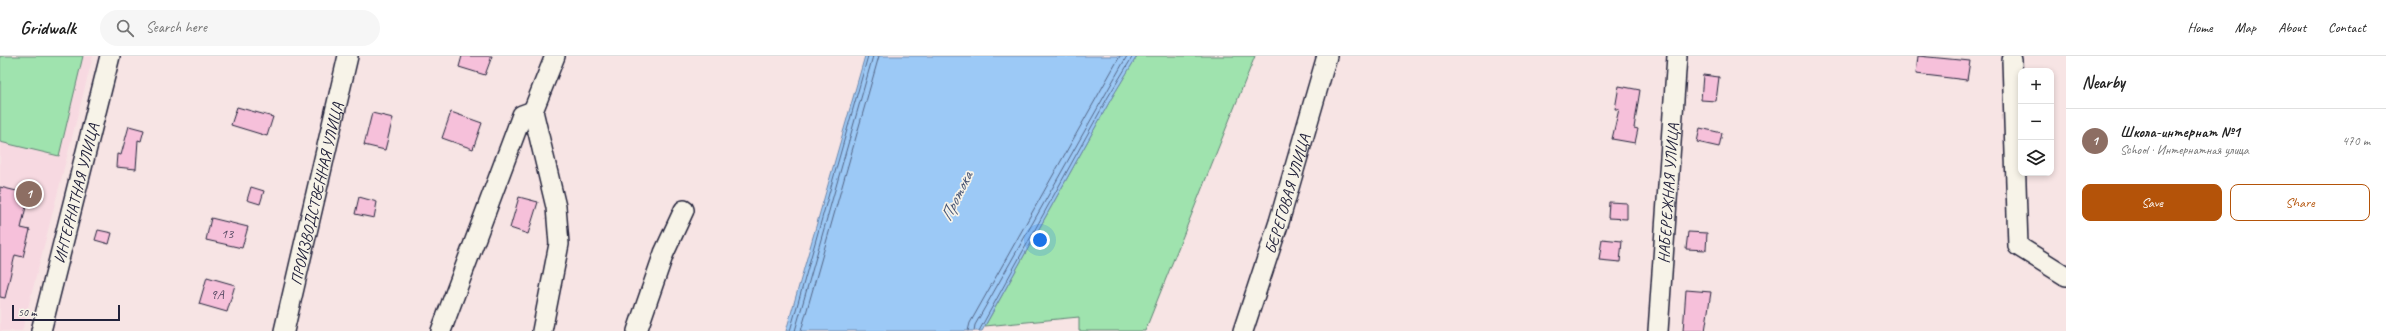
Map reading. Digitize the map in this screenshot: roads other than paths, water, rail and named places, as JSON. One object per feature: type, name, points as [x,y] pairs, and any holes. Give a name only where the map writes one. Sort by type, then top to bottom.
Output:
[{"type":"street","name":"ИНТЕРНАТНАЯ УЛИЦА","points":[[41,331],[110,56]]},
{"type":"street","name":"ПРОИЗВОДСТВЕННАЯ УЛИЦА","points":[[284,331],[348,56]]},
{"type":"street","points":[[542,331],[560,244],[556,207],[533,111],[555,56]]},
{"type":"street","name":"БЕРЕГОВАЯ УЛИЦА","points":[[1243,331],[1279,222],[1327,56]]},
{"type":"street","name":"НАБЕРЕЖНАЯ УЛИЦА","points":[[1658,331],[1677,56]]},
{"type":"street","points":[[2012,60],[2018,246],[2066,276]]},
{"type":"street","points":[[441,331],[522,115],[533,111]]},
{"type":"street","points":[[637,331],[664,253],[684,210]]},
{"type":"water","name":"Протока","points":[[865,56],[1137,56],[1111,99],[982,331],[786,331]]},
{"type":"place","name":"Школа-интернат №1","points":[[29,194]]}]
